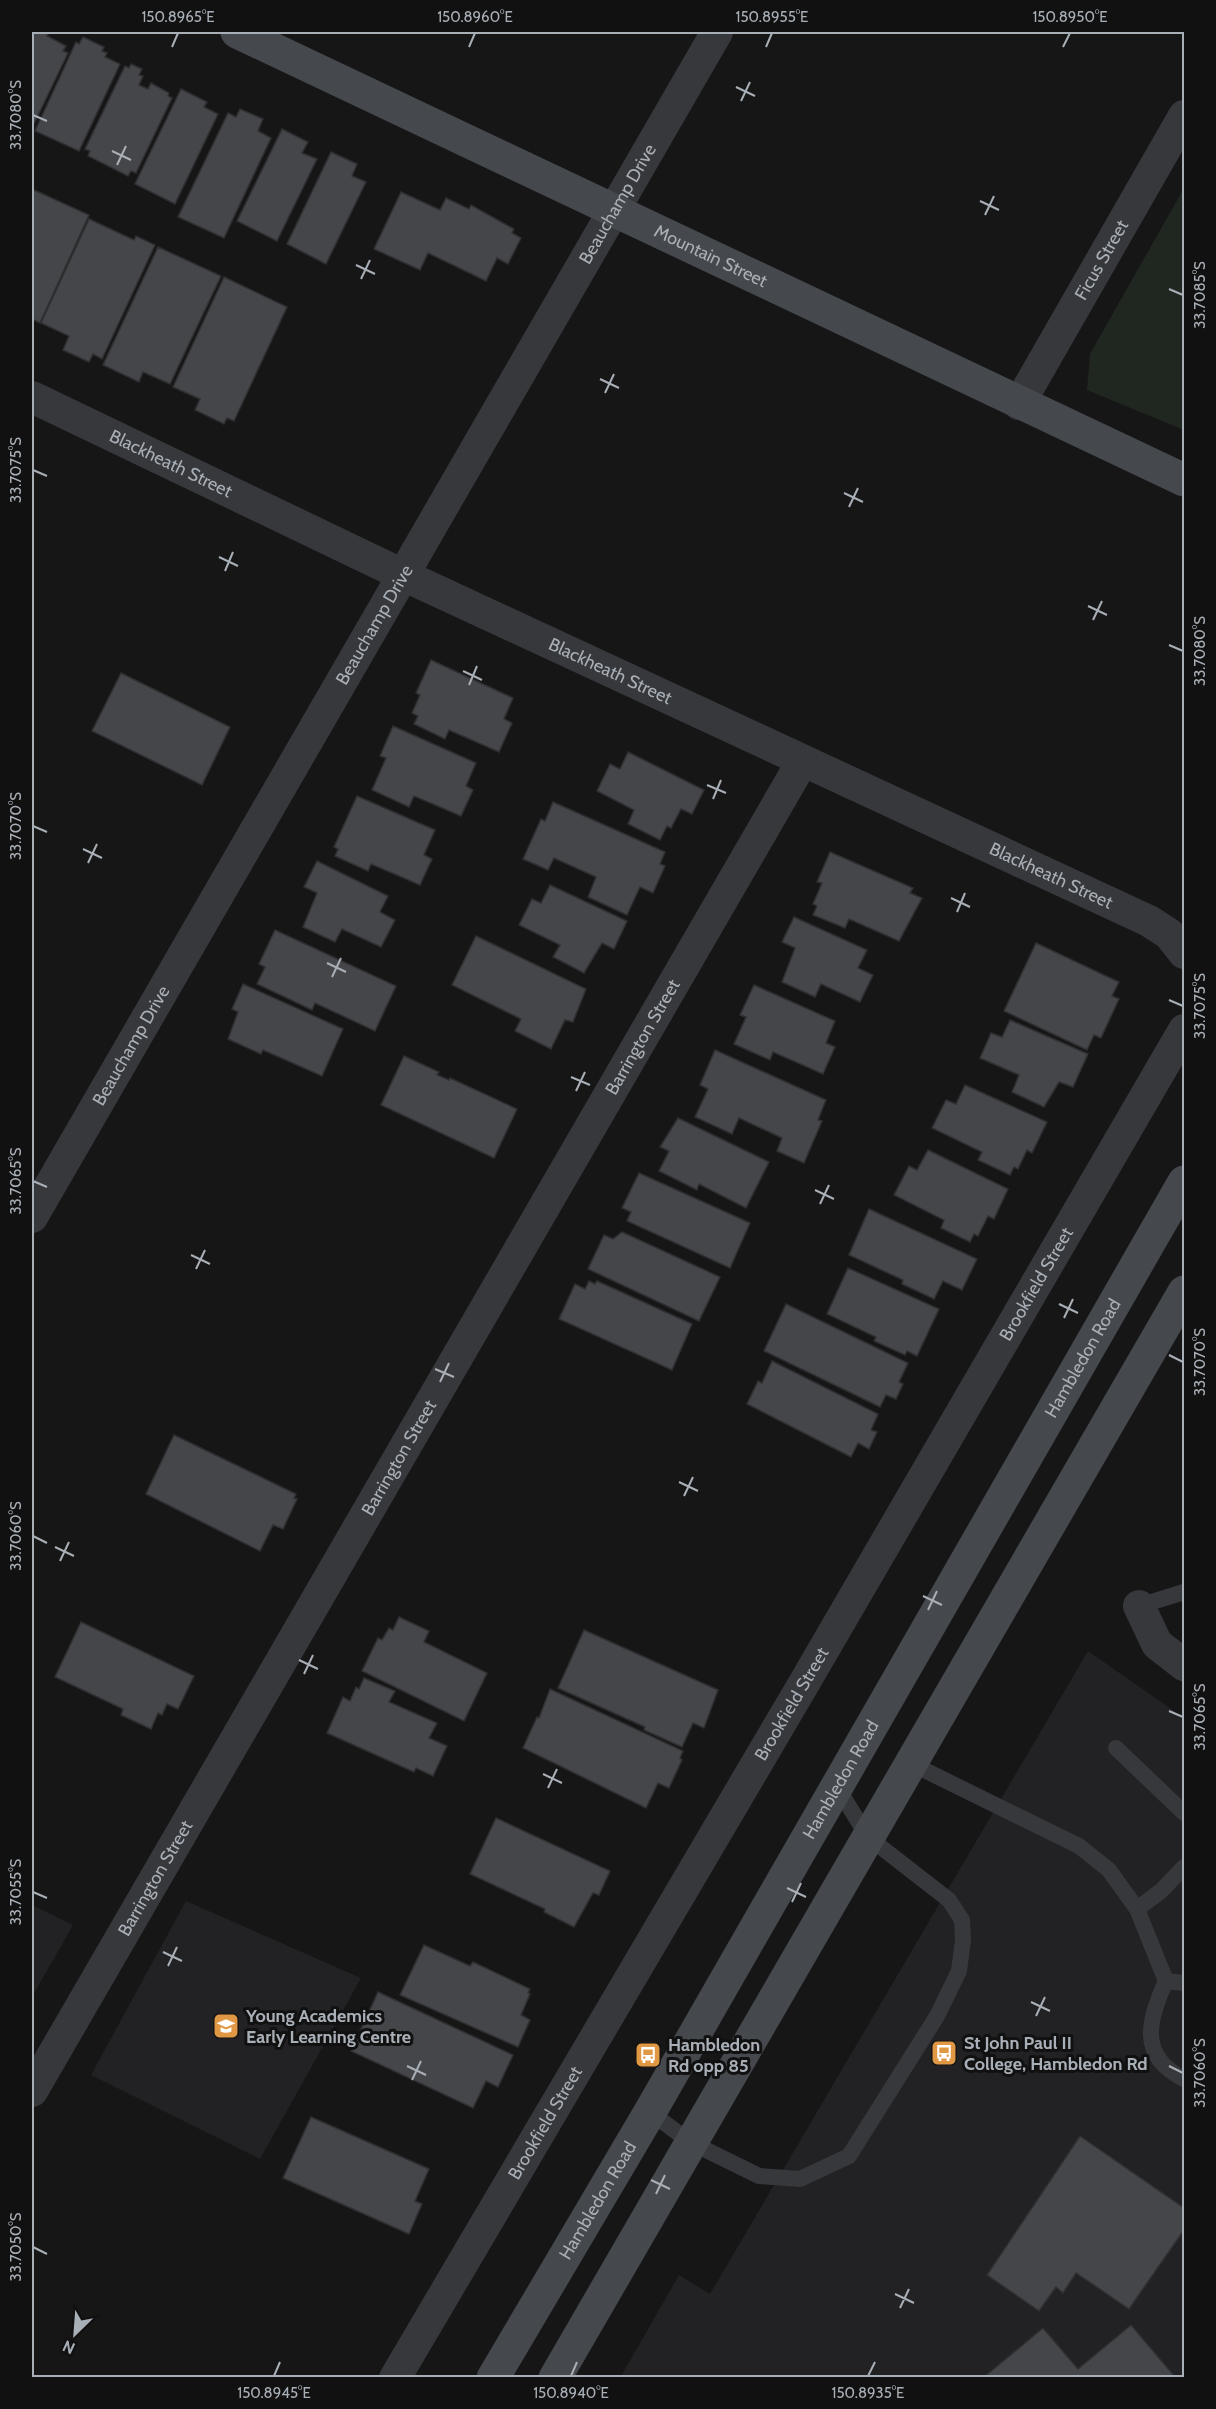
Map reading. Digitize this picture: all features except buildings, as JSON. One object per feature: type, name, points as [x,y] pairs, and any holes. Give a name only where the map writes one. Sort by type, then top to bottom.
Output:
[{"type":"main road","name":"Mountain Street","points":[[237,32],[615,208],[1019,404],[1185,480]]},
{"type":"main road","name":"Hambledon Road","points":[[493,2378],[650,2112],[1185,1182]]},
{"type":"main road","points":[[555,2378],[1185,1292]]},
{"type":"street","name":"Beauchamp Drive","points":[[32,1217],[717,32]]},
{"type":"street","name":"Ficus Street","points":[[1019,404],[1185,116]]},
{"type":"street","name":"Blackheath Street","points":[[32,397],[403,575],[1149,921],[1169,934],[1185,953]]},
{"type":"street","name":"Barrington Street","points":[[32,2091],[802,762]]},
{"type":"street","name":"Brookfield Street","points":[[395,2378],[810,1675],[1185,1030]]},
{"type":"street","points":[[1139,1606],[1157,1644],[1185,1665]]},
{"type":"lane","points":[[1139,1606],[1185,1592]]},
{"type":"lane","points":[[1116,1748],[1185,1813]]},
{"type":"lane","points":[[910,1764],[1079,1846],[1109,1870],[1137,1909],[1166,1982],[1153,2010],[1150,2030],[1152,2047],[1163,2063],[1185,2079]]},
{"type":"lane","points":[[650,2112],[690,2142],[759,2176],[800,2179],[849,2156],[937,2016],[959,1971],[963,1940],[962,1920],[949,1900],[868,1837],[837,1787]]},
{"type":"lane","points":[[1137,1909],[1161,1891],[1185,1867]]},
{"type":"lane","points":[[1166,1982],[1185,1983]]},
{"type":"shaded area","points":[[1184,188],[1184,430],[1087,390],[1090,354]]},
{"type":"shaded area","points":[[1088,1651],[1184,1718],[1184,2377],[620,2378],[679,2275],[710,2294]]},
{"type":"shaded area","name":"Young Academics Early Learning Centre","points":[[186,1901],[361,1978],[260,2159],[91,2075]]},
{"type":"shaded area","points":[[32,1905],[73,1925],[32,1997]]},
{"type":"place","name":"Young Academics Early Learning Centre","points":[[226,2026]]},
{"type":"place","name":"St John Paul II College, Hambledon Rd","points":[[944,2053]]},
{"type":"place","name":"Hambledon Rd opp 85","points":[[648,2055]]}]
